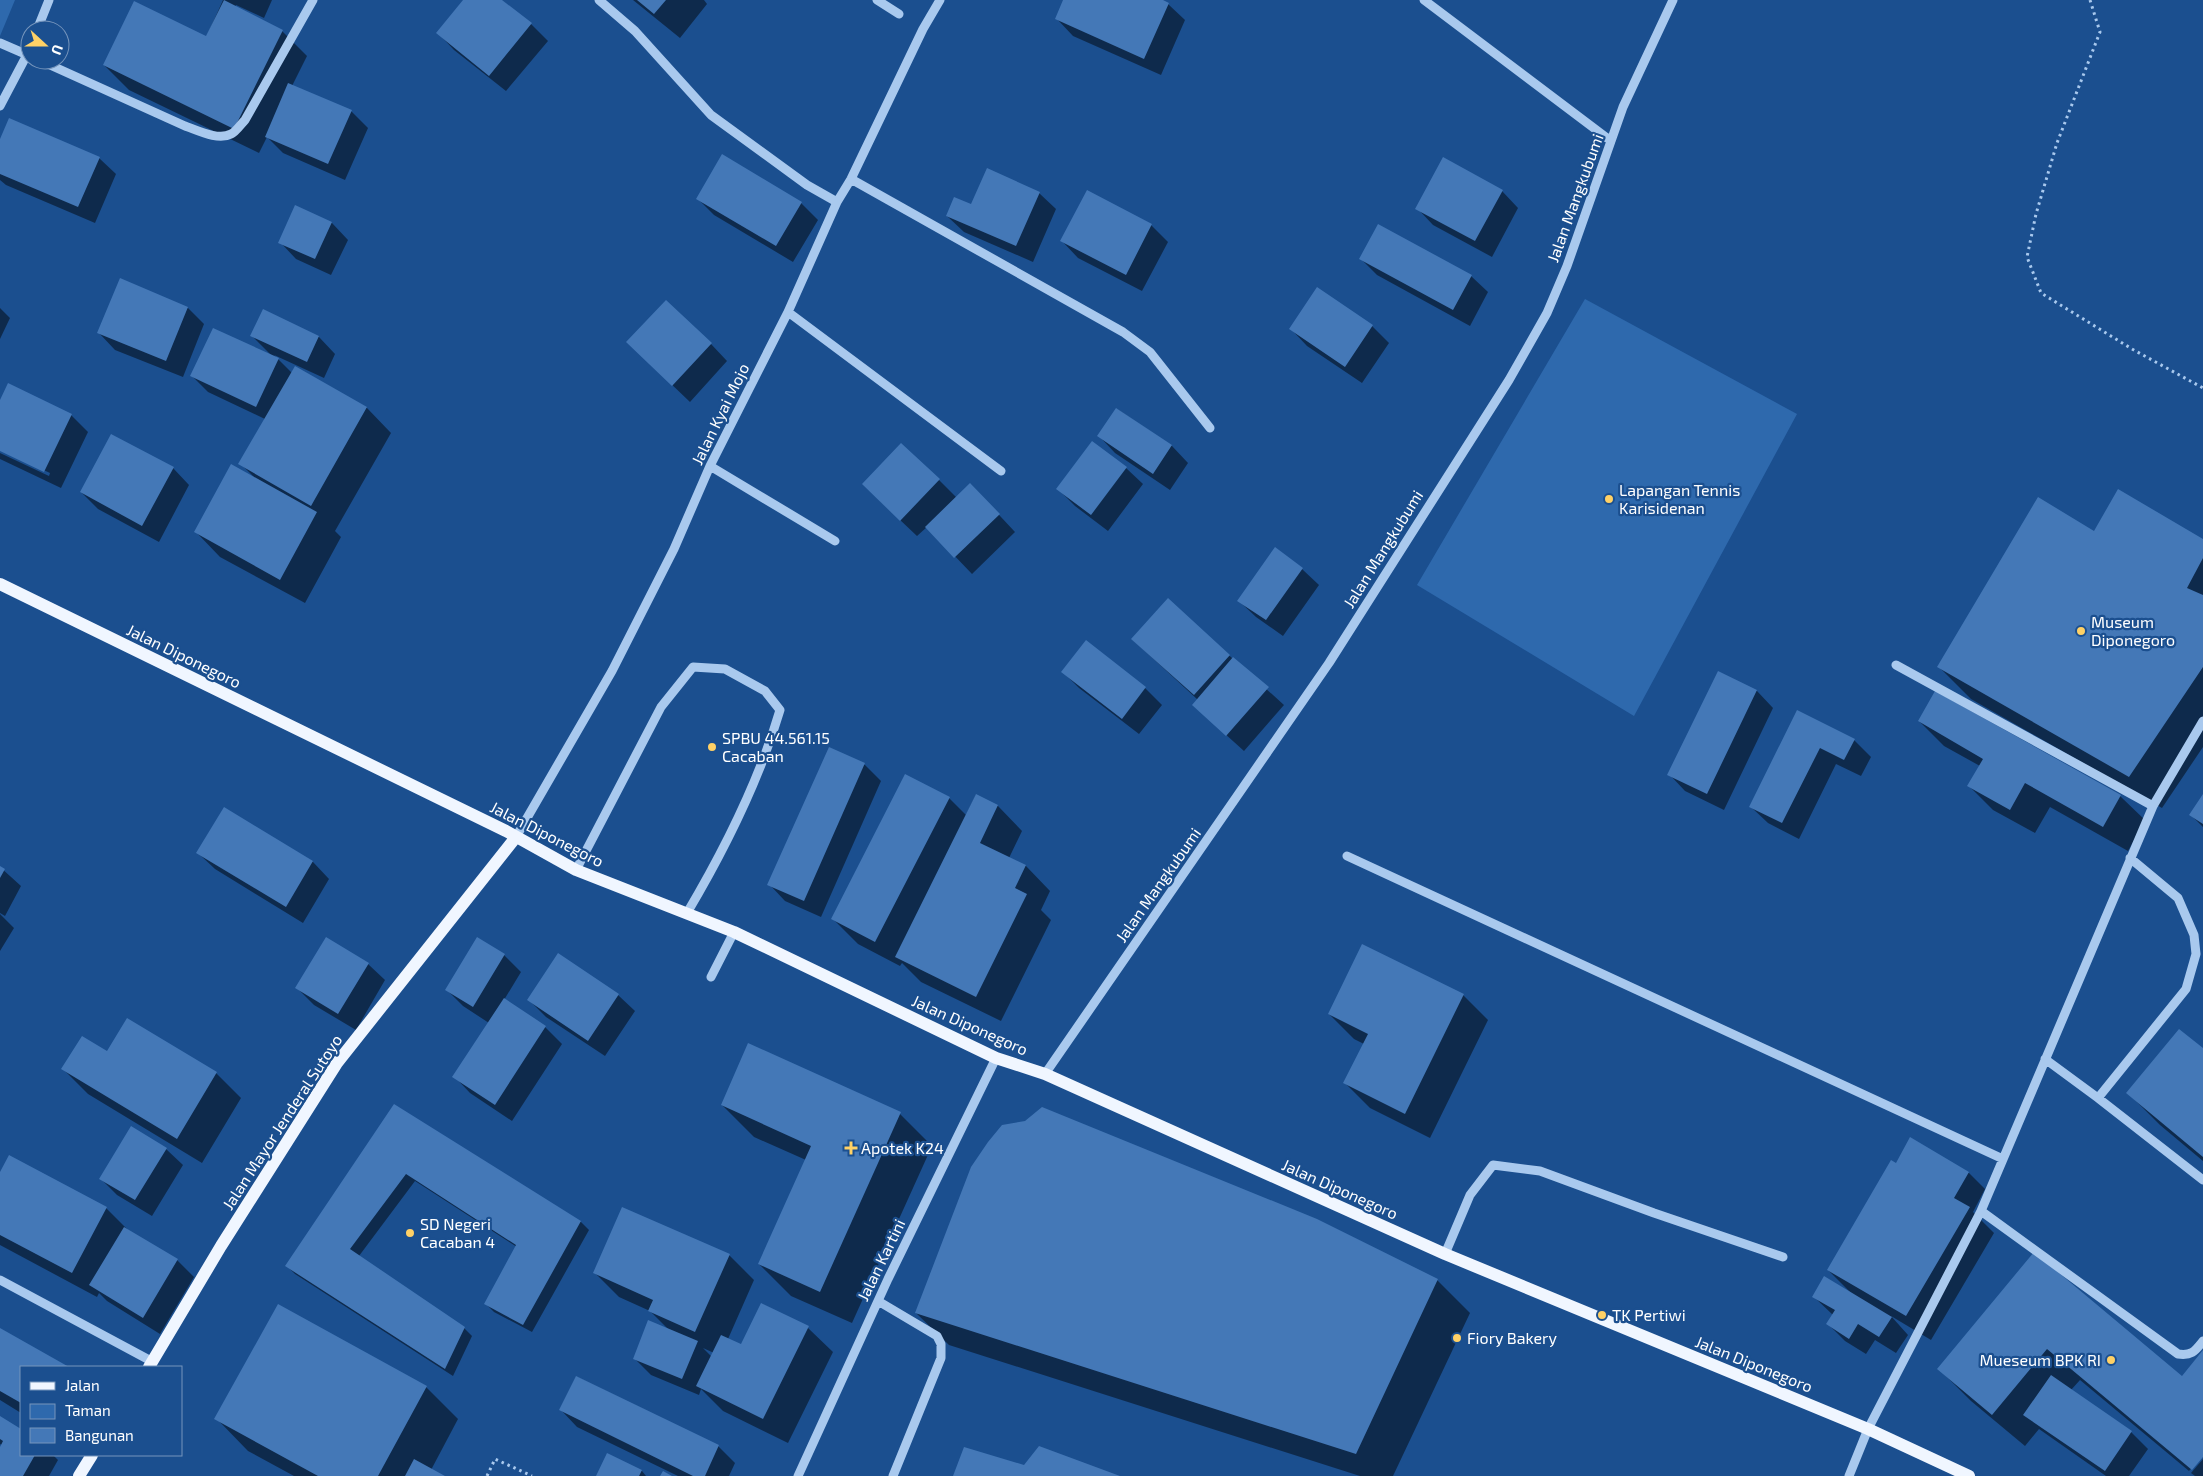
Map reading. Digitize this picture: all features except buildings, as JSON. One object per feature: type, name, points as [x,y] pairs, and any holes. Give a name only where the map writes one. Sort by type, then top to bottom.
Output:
[{"type":"main road","name":"Jalan Diponegoro","points":[[0,584],[516,836],[576,870],[734,932],[996,1058],[1045,1074],[1445,1254],[1868,1429],[1969,1476]]},
{"type":"main road","name":"Jalan Mayor Jenderal Sutoyo","points":[[151,1364],[221,1246],[337,1063],[516,836]]},
{"type":"main road","points":[[79,1476],[91,1456]]},
{"type":"street","points":[[41,20],[49,0]]},
{"type":"street","points":[[61,70],[206,134],[222,136],[231,134],[245,120],[313,0]]},
{"type":"street","points":[[599,0],[635,31],[711,115],[807,185],[837,202]]},
{"type":"street","points":[[877,0],[899,14]]},
{"type":"street","name":"Jalan Kyai Mojo","points":[[516,836],[612,671],[674,549],[710,466],[788,312],[837,202],[851,179],[923,29],[940,0]]},
{"type":"street","points":[[1424,0],[1611,141]]},
{"type":"street","name":"Jalan Mangkubumi","points":[[1045,1074],[1329,663],[1509,380],[1547,313],[1567,266],[1623,107],[1673,0]]},
{"type":"street","points":[[0,43],[20,50]]},
{"type":"street","points":[[0,106],[20,69]]},
{"type":"street","points":[[851,179],[1123,332],[1150,352],[1210,428]]},
{"type":"street","points":[[788,312],[1001,471]]},
{"type":"street","points":[[710,466],[835,541]]},
{"type":"street","points":[[1896,665],[2153,806]]},
{"type":"street","points":[[576,870],[661,707],[693,667],[725,669],[765,691],[780,710],[769,750],[708,877],[687,913]]},
{"type":"street","points":[[1849,1476],[1868,1429],[1981,1211],[2153,806],[2203,721]]},
{"type":"street","points":[[1348,856],[2003,1159]]},
{"type":"street","points":[[2098,1098],[2186,989],[2196,954],[2194,935],[2178,898],[2130,858]]},
{"type":"street","points":[[711,977],[734,932]]},
{"type":"street","name":"Jalan Kartini","points":[[798,1476],[878,1301],[996,1058]]},
{"type":"street","points":[[2045,1060],[2098,1098],[2203,1180]]},
{"type":"street","points":[[1445,1254],[1470,1194],[1493,1165],[1540,1171],[1654,1214],[1783,1258]]},
{"type":"street","points":[[1981,1211],[2178,1354],[2190,1355],[2203,1341]]},
{"type":"street","points":[[0,1280],[151,1364]]},
{"type":"street","points":[[878,1301],[937,1336],[941,1344],[941,1358],[893,1476]]},
{"type":"path","points":[[2090,0],[2100,32],[2057,143],[2036,214],[2027,257],[2041,293],[2132,349],[2203,388]]},
{"type":"path","points":[[487,1476],[495,1459],[532,1476]]},
{"type":"green space","points":[[0,0],[15,0],[0,36]]},
{"type":"green space","name":"Lapangan Tennis Karisidenan","points":[[1585,299],[1797,414],[1634,716],[1417,585]]},
{"type":"place","name":"Lapangan Tennis Karisidenan","points":[[1609,499]]},
{"type":"place","name":"Museum Diponegoro","points":[[2081,631]]},
{"type":"place","name":"SPBU 44.561.15 Cacaban","points":[[712,747]]},
{"type":"place","name":"Apotek K24","points":[[851,1148]]},
{"type":"place","name":"SD Negeri Cacaban 4","points":[[410,1233]]},
{"type":"place","name":"TK Pertiwi","points":[[1602,1315]]},
{"type":"place","name":"Fiory Bakery","points":[[1457,1338]]},
{"type":"place","name":"Mueseum BPK RI","points":[[2111,1360]]}]
